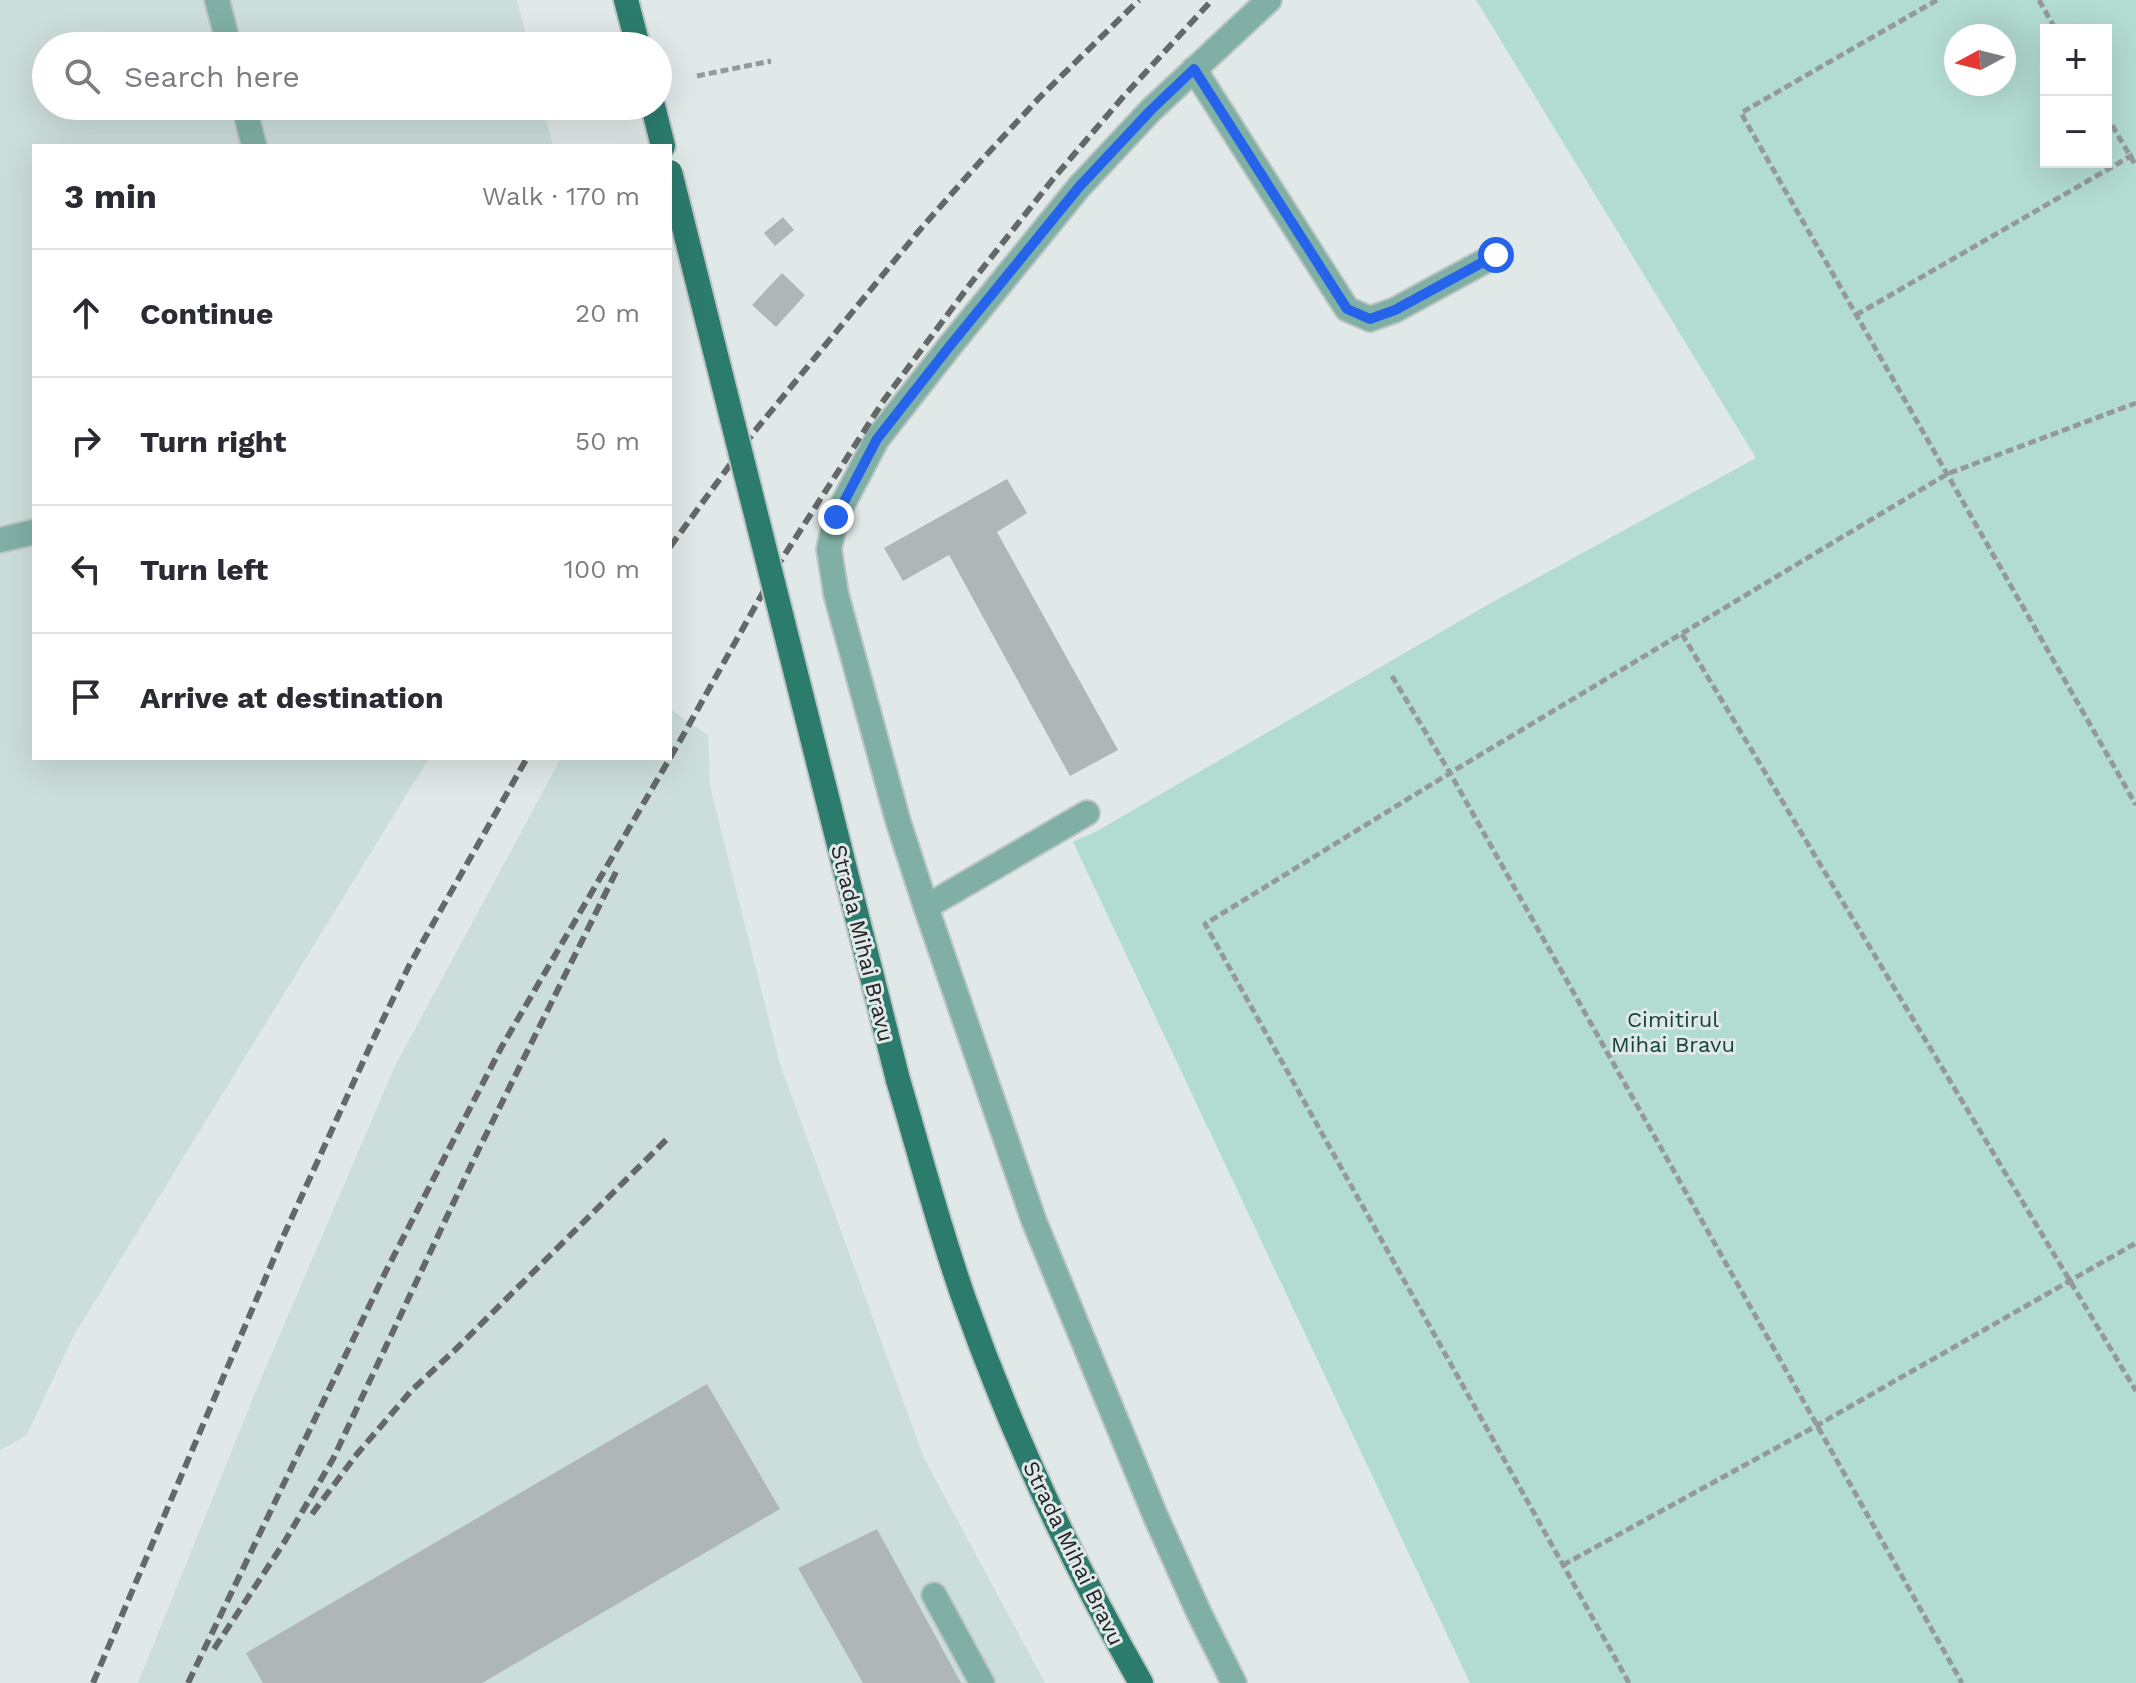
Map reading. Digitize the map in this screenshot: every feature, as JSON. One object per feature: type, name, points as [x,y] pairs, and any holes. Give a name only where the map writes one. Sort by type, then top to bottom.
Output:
[{"type":"main road","points":[[626,0],[634,32]]},
{"type":"main road","points":[[656,120],[662,144]]},
{"type":"main road","name":"Strada Mihai Bravu","points":[[672,180],[898,1080],[964,1299],[1044,1497],[1141,1683]]},
{"type":"lane","points":[[217,0],[225,32]]},
{"type":"lane","points":[[1234,1683],[1155,1515],[1034,1221],[898,821],[836,594],[829,549],[836,517],[877,439],[949,347],[1079,187],[1151,110],[1269,0]]},
{"type":"lane","points":[[1194,69],[1347,309],[1370,319],[1395,310],[1496,255]]},
{"type":"lane","points":[[248,120],[254,144]]},
{"type":"lane","points":[[0,540],[32,532]]},
{"type":"lane","points":[[926,907],[1087,813]]},
{"type":"lane","points":[[934,1595],[982,1683]]},
{"type":"path","points":[[1937,0],[1741,113],[2136,805]]},
{"type":"path","points":[[2039,0],[2053,24]]},
{"type":"path","points":[[697,76],[771,61]]},
{"type":"path","points":[[2112,124],[2133,154],[2136,166]]},
{"type":"path","points":[[1856,315],[2133,154]]},
{"type":"path","points":[[1629,1683],[1205,924],[1947,474],[2136,403]]},
{"type":"path","points":[[1682,634],[2136,1391]]},
{"type":"path","points":[[1392,676],[1450,773],[1962,1683]]},
{"type":"path","points":[[1563,1565],[1816,1426],[2136,1243]]},
{"type":"shaded area","points":[[0,0],[517,0],[525,32],[32,32],[32,120],[546,120],[552,144],[32,144],[32,760],[428,760],[74,1335],[26,1436],[0,1450]]},
{"type":"shaded area","points":[[672,710],[708,735],[710,786],[780,1064],[924,1458],[1045,1683],[138,1683],[262,1376],[394,1068],[560,760],[672,760]]},
{"type":"green space","name":"Cimitirul Mihai Bravu","points":[[1476,0],[2136,0],[2136,1683],[1470,1683],[1073,842],[1491,603],[1756,458]]},
{"type":"building","points":[[783,217],[794,230],[775,246],[764,233]]},
{"type":"building","points":[[782,273],[805,295],[776,327],[752,305]]},
{"type":"building","points":[[1007,479],[1027,513],[997,532],[1118,750],[1070,776],[949,555],[903,581],[884,548]]},
{"type":"building","points":[[707,1384],[780,1509],[482,1683],[263,1683],[246,1653]]},
{"type":"building","points":[[877,1529],[961,1683],[863,1683],[798,1568]]},
{"type":"railway","points":[[672,544],[754,432],[918,232],[1040,97],[1139,0]]},
{"type":"railway","points":[[672,754],[780,562],[884,400],[1053,179],[1212,0]]},
{"type":"railway","points":[[93,1683],[283,1237],[372,1042],[409,966],[526,760]]},
{"type":"railway","points":[[188,1683],[386,1271],[501,1048],[669,760]]},
{"type":"railway","points":[[214,1649],[285,1541],[333,1459],[475,1157],[616,872]]},
{"type":"railway","points":[[312,1514],[357,1454],[412,1390],[670,1136]]},
{"type":"route","points":[[836,517],[877,439],[949,347],[1079,187],[1194,69],[1347,309],[1370,319],[1395,310],[1496,255]]}]
